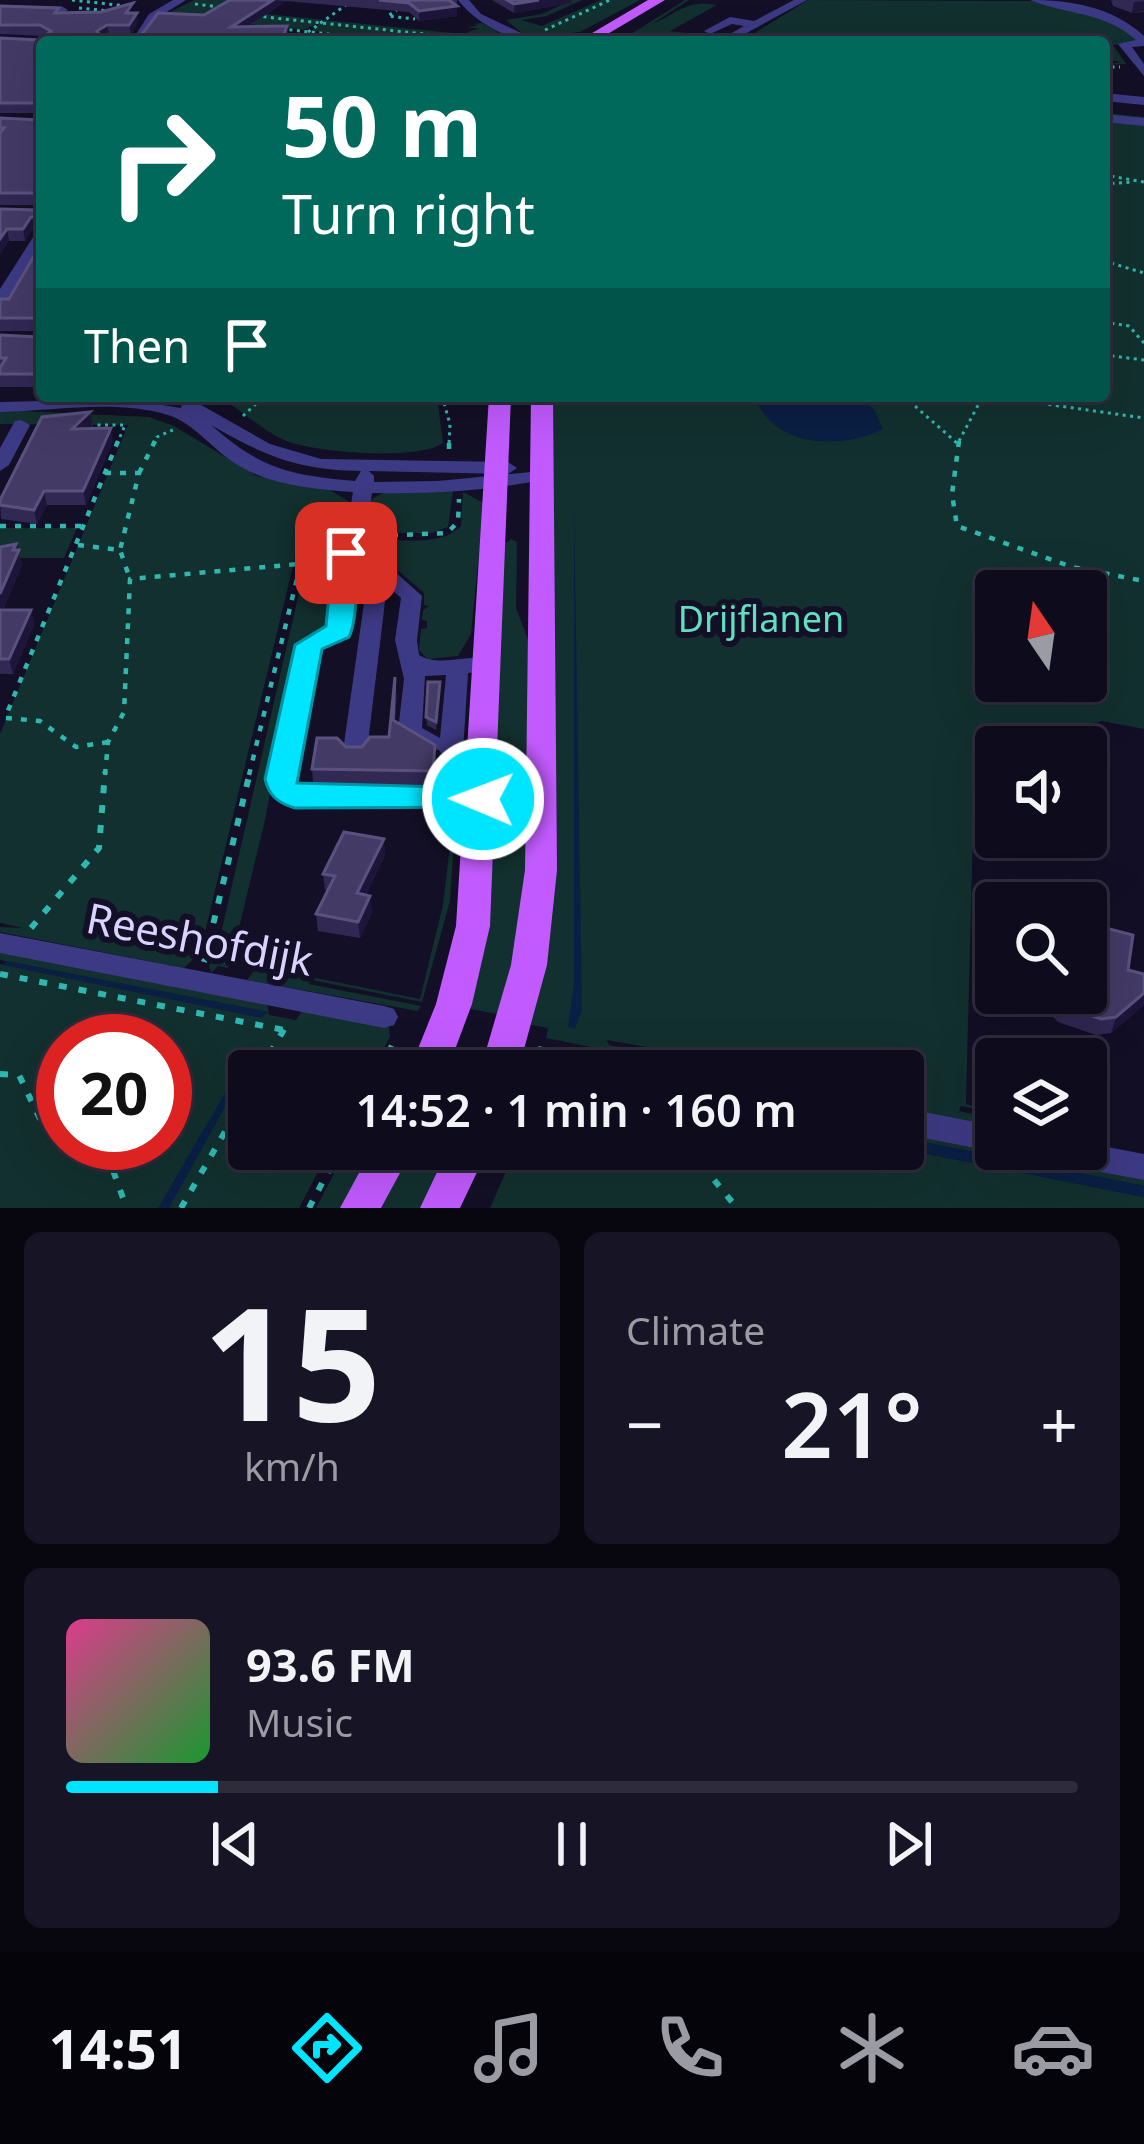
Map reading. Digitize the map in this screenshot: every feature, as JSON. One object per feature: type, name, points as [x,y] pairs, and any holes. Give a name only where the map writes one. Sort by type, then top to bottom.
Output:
[{"type":"main road","points":[[595,36],[658,0]]},
{"type":"main road","points":[[624,36],[678,2]]},
{"type":"main road","points":[[436,1050],[454,1004],[473,926],[500,402]]},
{"type":"main road","points":[[505,1050],[529,965],[538,903],[542,402]]},
{"type":"main road","points":[[494,537],[520,533],[543,538]]},
{"type":"main road","points":[[360,1208],[381,1170]]},
{"type":"main road","points":[[440,1208],[458,1170]]},
{"type":"street","points":[[465,0],[477,16],[520,36]]},
{"type":"street","points":[[738,36],[802,0]]},
{"type":"street","points":[[1035,0],[1113,19],[1144,43]]},
{"type":"street","points":[[141,36],[159,13],[179,1]]},
{"type":"street","points":[[0,10],[68,5]]},
{"type":"street","points":[[710,31],[730,20],[758,25]]},
{"type":"street","points":[[693,31],[718,36]]},
{"type":"street","points":[[1144,43],[1124,44],[1144,71]]},
{"type":"street","points":[[1110,99],[1143,113]]},
{"type":"street","points":[[1110,114],[1143,113]]},
{"type":"street","points":[[0,302],[36,243]]},
{"type":"street","points":[[0,403],[86,402]]},
{"type":"street","points":[[174,402],[213,417],[287,458],[365,476]]},
{"type":"street","points":[[0,403],[148,407],[182,413],[254,468],[300,480],[544,475]]},
{"type":"street","points":[[0,465],[21,425]]},
{"type":"street","points":[[365,476],[354,541],[343,560],[339,631],[309,645],[280,779],[283,789],[295,797],[343,790],[483,799]]},
{"type":"street","points":[[354,541],[412,596],[406,640],[415,679],[410,731],[451,752],[483,799]]},
{"type":"street","points":[[355,752],[380,566]]},
{"type":"street","points":[[409,658],[429,670],[488,664]]},
{"type":"street","points":[[451,752],[457,670]]},
{"type":"street","name":"Reeshofdijk","points":[[6,944],[393,1019]]},
{"type":"street","points":[[924,1125],[975,1135]]},
{"type":"street","points":[[1107,1160],[1144,1167]]},
{"type":"path","points":[[308,32],[352,0]]},
{"type":"path","points":[[530,36],[610,0]]},
{"type":"path","points":[[179,1],[222,7],[227,13]]},
{"type":"path","points":[[399,1],[403,5],[388,16],[416,19]]},
{"type":"path","points":[[68,5],[159,13]]},
{"type":"path","points":[[68,5],[159,13]]},
{"type":"path","points":[[250,16],[452,36]]},
{"type":"path","points":[[284,30],[344,36]]},
{"type":"path","points":[[1110,176],[1142,182]]},
{"type":"path","points":[[1110,184],[1142,182]]},
{"type":"path","points":[[1110,263],[1144,273]]},
{"type":"path","points":[[1110,323],[1130,326],[1144,343]]},
{"type":"path","points":[[1110,356],[1144,360]]},
{"type":"path","points":[[243,416],[258,402]]},
{"type":"path","points":[[192,979],[209,955],[299,565],[311,541],[447,533],[458,522],[459,475],[449,449],[450,424],[444,402]]},
{"type":"path","points":[[911,402],[959,441]]},
{"type":"path","points":[[980,402],[959,441],[952,473],[957,526],[1072,567],[1144,581]]},
{"type":"path","points":[[1027,402],[1144,418]]},
{"type":"path","points":[[6,944],[51,910],[99,848],[108,742],[124,712],[130,579],[120,550],[140,473],[157,437],[198,422]]},
{"type":"path","points":[[83,425],[125,424],[5,718],[40,721],[57,740],[75,748],[108,742]]},
{"type":"path","points":[[105,473],[140,473]]},
{"type":"path","points":[[0,526],[84,526]]},
{"type":"path","points":[[76,545],[120,550]]},
{"type":"path","points":[[130,579],[299,565]]},
{"type":"path","points":[[0,974],[284,1030]]},
{"type":"path","points":[[272,1050],[302,999]]},
{"type":"path","points":[[385,1050],[393,1019]]},
{"type":"path","points":[[0,1074],[20,1075],[36,1110]]},
{"type":"path","points":[[181,1208],[228,1126]]},
{"type":"path","points":[[112,1170],[123,1198],[118,1208]]},
{"type":"path","points":[[309,1208],[329,1170]]},
{"type":"path","points":[[706,1170],[737,1208]]},
{"type":"green space","points":[[194,0],[246,0],[237,11],[463,34],[479,28],[467,28],[478,25],[473,24],[482,23],[505,36],[357,36],[312,31],[321,22],[304,30],[164,15]]},
{"type":"green space","points":[[582,0],[547,16],[521,20],[542,26],[601,0],[640,0],[580,32],[526,36],[506,20]]},
{"type":"green space","points":[[685,0],[689,0],[652,24],[691,5],[717,5],[670,31],[712,36],[628,36]]},
{"type":"green space","points":[[808,0],[1036,1],[1117,23],[1138,42],[1113,45],[1126,64],[1110,65],[1122,62],[1110,60],[1110,36],[750,36]]},
{"type":"green space","name":"Drijflanen","points":[[1110,114],[1144,117],[1144,729],[1102,721],[1079,726],[975,726],[966,1104],[975,1109],[961,1106],[959,1111],[975,1114],[975,1123],[924,1113],[924,1050],[663,1050],[607,1040],[609,1045],[635,1050],[606,1050],[546,1038],[548,1028],[526,1024],[551,402],[1110,402]]},
{"type":"green space","points":[[227,402],[438,402],[443,443],[412,452],[364,453],[296,444],[274,435]]},
{"type":"green space","points":[[0,410],[149,417],[174,426],[257,476],[330,490],[348,501],[348,513],[320,516],[347,515],[345,533],[312,536],[297,549],[200,953],[184,968],[0,932],[0,927],[23,928],[0,923],[0,734],[128,425],[0,424]]},
{"type":"green space","points":[[387,491],[453,491],[448,527],[432,533],[363,533],[370,500]]},
{"type":"green space","points":[[463,492],[484,503],[471,634],[458,656],[428,659],[419,650],[421,629],[427,628],[423,610],[429,606],[424,605],[424,593],[363,540],[428,540],[452,533],[461,526]]},
{"type":"green space","points":[[0,528],[77,528],[64,558],[0,558]]},
{"type":"green space","points":[[343,539],[344,549],[333,560],[332,627],[306,637],[298,646],[265,820],[231,961],[228,968],[218,966],[211,973],[309,549],[318,542]]},
{"type":"green space","points":[[511,539],[517,542],[516,608],[532,650],[523,928],[499,1014],[470,1009],[504,544]]},
{"type":"green space","points":[[440,811],[456,811],[450,901],[422,1002],[312,980],[309,984],[421,1006],[418,1011],[247,980],[257,966],[420,999],[443,905],[454,812]]},
{"type":"green space","points":[[0,951],[267,1004],[269,1015],[296,1020],[302,1011],[389,1027],[390,1037],[383,1050],[228,1050],[228,1170],[319,1170],[299,1208],[0,1208],[0,964],[267,1012],[0,960]]},
{"type":"green space","points":[[924,1134],[975,1144],[975,1152],[924,1142]]},
{"type":"green space","points":[[924,1153],[975,1163],[975,1170],[1008,1170],[1144,1197],[1144,1208],[490,1208],[507,1170],[924,1170]]},
{"type":"green space","points":[[336,1170],[367,1170],[345,1208],[316,1208]]},
{"type":"green space","points":[[395,1170],[444,1170],[425,1208],[374,1208]]},
{"type":"green space","points":[[1064,1170],[1107,1170],[1144,1177],[1144,1186]]},
{"type":"water","points":[[757,402],[865,402],[874,409],[883,429],[848,440],[811,440],[777,427]]},
{"type":"water","points":[[574,507],[582,1010],[575,1029],[568,1027],[574,984]]},
{"type":"water","points":[[6,961],[268,1012],[261,1018],[3,965]]},
{"type":"water","points":[[228,1088],[228,1102],[192,1167],[192,1150]]},
{"type":"water","points":[[924,1142],[975,1152],[975,1163],[924,1153]]},
{"type":"water","points":[[180,1170],[190,1170],[169,1208],[158,1208]]},
{"type":"water","points":[[1008,1170],[1064,1170],[1144,1186],[1144,1197]]},
{"type":"building","points":[[230,0],[273,0],[231,27],[287,26],[283,36],[141,36],[158,13],[204,15]]},
{"type":"building","points":[[379,0],[449,0],[457,6],[419,11],[409,3]]},
{"type":"building","points":[[133,3],[126,13],[137,13],[129,25],[107,25],[97,31],[100,36],[45,36],[51,31],[40,25],[0,25],[0,6],[59,8],[55,13],[101,12]]},
{"type":"building","points":[[0,38],[36,40],[36,103],[0,103]]},
{"type":"building","points":[[0,118],[36,120],[36,193],[0,193],[0,133],[4,128],[0,128]]},
{"type":"building","points":[[0,209],[36,210],[36,216],[23,229],[7,229],[0,239]]},
{"type":"building","points":[[36,252],[36,318],[0,318],[0,299],[9,299]]},
{"type":"building","points":[[0,335],[36,337],[36,374],[0,374],[6,358],[0,358]]},
{"type":"building","points":[[90,412],[72,429],[111,428],[83,491],[44,491],[34,510],[0,505],[42,417]]},
{"type":"building","points":[[16,544],[13,550],[19,550],[0,594],[0,547]]},
{"type":"building","points":[[0,610],[31,610],[9,659],[0,659]]},
{"type":"building","points":[[395,677],[393,720],[435,745],[433,771],[312,769],[317,738],[337,738],[346,747],[362,747],[370,737],[389,737]]},
{"type":"building","points":[[428,682],[440,682],[436,722],[426,717]]},
{"type":"building","points":[[344,832],[384,839],[357,893],[370,896],[358,922],[316,914],[335,876],[323,874]]},
{"type":"building","points":[[1107,928],[1133,935],[1128,970],[1144,974],[1144,993],[1116,1017],[1087,1014],[1107,1014]]},
{"type":"route","points":[[346,553],[339,604],[342,621],[339,631],[309,645],[280,779],[283,789],[295,797],[483,799]]}]
